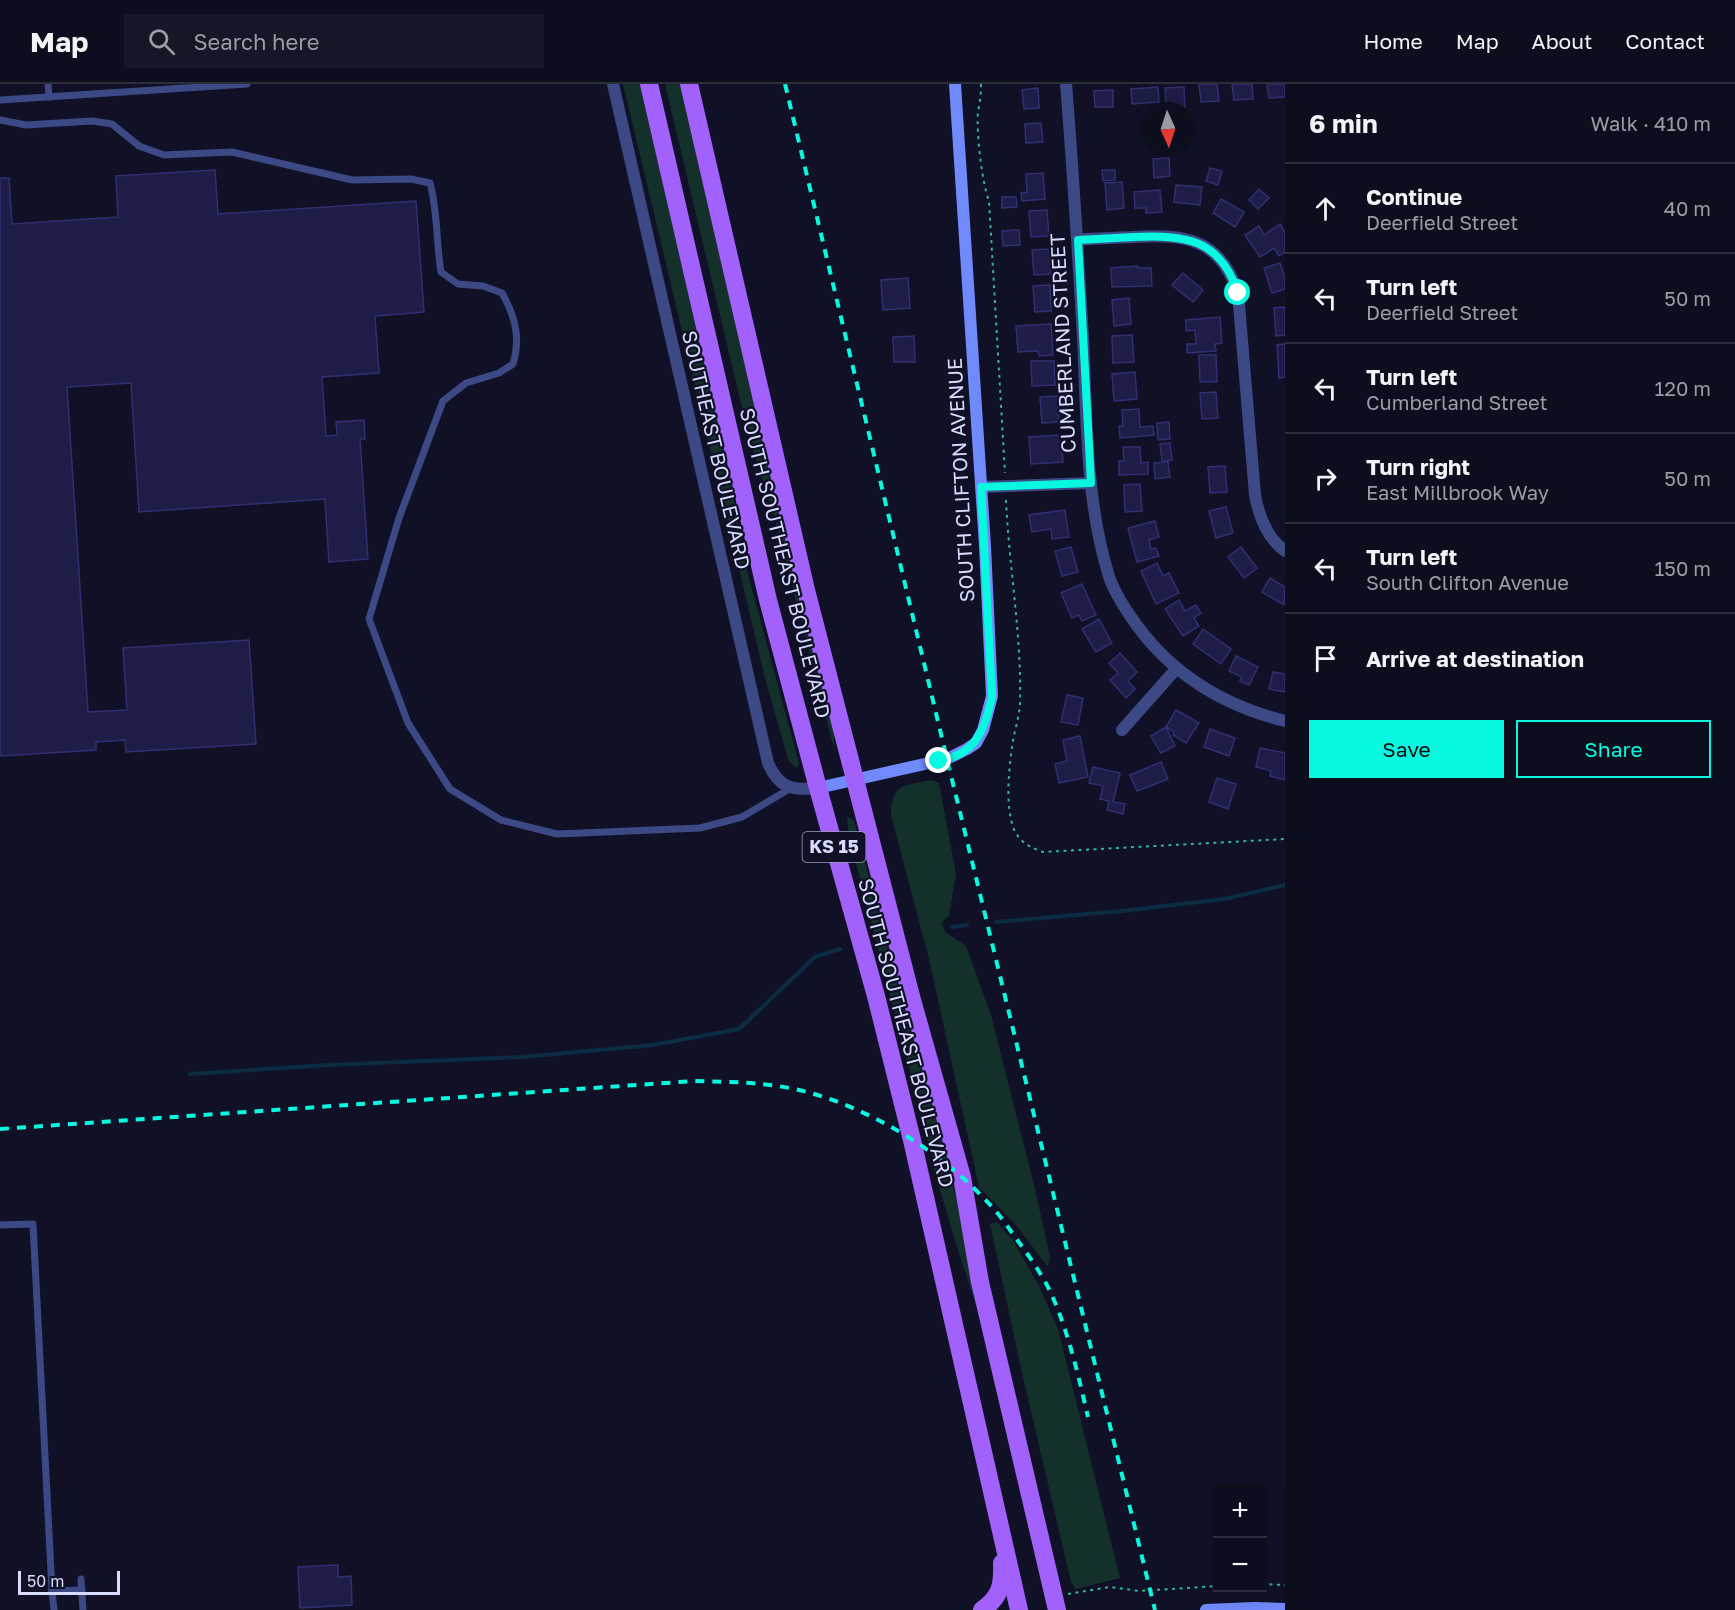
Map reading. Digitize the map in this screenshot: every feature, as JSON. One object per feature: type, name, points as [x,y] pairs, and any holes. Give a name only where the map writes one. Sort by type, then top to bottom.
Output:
[{"type":"main road","name":"SOUTH SOUTHEAST BOULEVARD","points":[[649,84],[768,600],[876,996],[909,1128],[1019,1610]]},
{"type":"main road","name":"SOUTH SOUTHEAST BOULEVARD","points":[[689,84],[806,590],[912,1000],[962,1177],[980,1282],[1055,1604]]},
{"type":"main road","points":[[982,1610],[996,1600],[1003,1576],[1000,1525]]},
{"type":"street","name":"SOUTHEAST BOULEVARD","points":[[613,84],[768,763],[773,775],[791,788]]},
{"type":"street","name":"SOUTH CLIFTON AVENUE","points":[[818,788],[947,759],[976,743],[983,730],[992,696],[955,84]]},
{"type":"street","name":"CUMBERLAND STREET","points":[[1066,84],[1078,240],[1091,483],[1097,527],[1108,575],[1140,631],[1176,669],[1212,694],[1240,707],[1285,721]]},
{"type":"street","points":[[1078,240],[1154,236],[1188,238],[1210,249],[1228,268],[1238,293],[1255,495],[1263,523],[1270,536],[1285,551]]},
{"type":"street","points":[[981,487],[1091,483]]},
{"type":"street","points":[[1122,730],[1176,669]]},
{"type":"street","points":[[791,788],[801,790],[818,788]]},
{"type":"street","points":[[1206,1610],[1285,1609]]},
{"type":"lane","points":[[48,84],[49,97]]},
{"type":"lane","points":[[0,100],[246,84]]},
{"type":"lane","points":[[0,120],[26,125],[92,121],[112,124],[139,146],[164,155],[232,152],[352,180],[411,179],[430,183],[435,201],[437,248],[441,272],[458,284],[483,286],[502,293],[513,312],[518,348],[513,364],[499,373],[466,383],[443,401],[399,518],[369,619],[408,723],[450,789],[501,820],[556,834],[699,828],[742,817],[791,788]]},
{"type":"lane","points":[[0,1225],[33,1224],[54,1610]]},
{"type":"lane","points":[[81,1579],[83,1610]]},
{"type":"lane","points":[[52,1591],[82,1590]]},
{"type":"path","points":[[981,84],[978,123],[983,178],[989,201],[1005,486],[1018,654],[1020,706],[1011,765],[1010,809],[1014,827],[1019,838],[1027,846],[1043,852],[1285,839]]},
{"type":"path","points":[[1267,1584],[1285,1585]]},
{"type":"path","points":[[1055,1604],[1110,1587],[1139,1591],[1213,1586]]},
{"type":"green space","points":[[623,84],[640,84],[730,477],[746,567],[799,763],[797,768],[789,762],[766,682]]},
{"type":"green space","points":[[665,84],[680,84],[735,322],[834,727],[834,749],[776,523],[749,437]]},
{"type":"green space","points":[[932,780],[939,783],[956,874],[949,916],[942,922],[945,932],[966,946],[991,1015],[1035,1189],[1050,1257],[1048,1267],[1016,1225],[979,1187],[929,959],[891,815],[894,796],[901,787]]},
{"type":"green space","points":[[847,816],[854,821],[905,1013],[948,1162],[930,1149],[849,836]]},
{"type":"green space","points":[[931,1159],[950,1173],[982,1304],[976,1305]]},
{"type":"green space","points":[[997,1222],[1012,1239],[1038,1284],[1058,1329],[1120,1578],[1076,1589],[1071,1582],[990,1224]]},
{"type":"building","points":[[1199,84],[1217,84],[1219,101],[1201,102]]},
{"type":"building","points":[[1232,84],[1252,84],[1253,99],[1234,100]]},
{"type":"building","points":[[1267,84],[1285,84],[1285,97],[1269,98]]},
{"type":"building","points":[[1158,87],[1159,102],[1132,104],[1131,89]]},
{"type":"building","points":[[1184,87],[1185,102],[1166,102],[1165,88]]},
{"type":"building","points":[[1038,88],[1039,108],[1024,109],[1022,90]]},
{"type":"building","points":[[1113,90],[1113,107],[1095,107],[1094,91]]},
{"type":"building","points":[[1041,123],[1043,142],[1026,143],[1025,124]]},
{"type":"building","points":[[1169,158],[1170,176],[1154,178],[1153,159]]},
{"type":"building","points":[[1210,168],[1222,171],[1218,185],[1206,181]]},
{"type":"building","points":[[215,170],[218,214],[416,201],[424,312],[375,316],[379,373],[322,377],[326,436],[337,435],[336,422],[364,420],[365,439],[360,439],[368,559],[329,562],[325,499],[139,512],[131,383],[67,387],[88,712],[127,710],[123,648],[249,640],[256,744],[126,752],[125,740],[96,742],[96,750],[0,756],[0,178],[9,178],[12,224],[118,217],[116,176]]},
{"type":"building","points":[[1102,170],[1115,170],[1115,180],[1103,181]]},
{"type":"building","points":[[1043,173],[1045,199],[1022,201],[1021,193],[1027,192],[1026,174]]},
{"type":"building","points":[[1122,182],[1124,208],[1107,210],[1105,183]]},
{"type":"building","points":[[1176,185],[1202,187],[1200,205],[1174,202]]},
{"type":"building","points":[[1259,189],[1269,198],[1258,209],[1249,200]]},
{"type":"building","points":[[1160,190],[1162,212],[1146,213],[1146,208],[1135,208],[1134,192]]},
{"type":"building","points":[[1002,197],[1016,197],[1017,207],[1002,208]]},
{"type":"building","points":[[1221,199],[1244,212],[1235,227],[1213,213]]},
{"type":"building","points":[[1047,210],[1049,236],[1031,237],[1029,211]]},
{"type":"building","points":[[1280,224],[1285,232],[1285,252],[1279,256],[1274,248],[1260,257],[1245,235],[1259,226],[1264,235]]},
{"type":"building","points":[[1019,230],[1020,245],[1003,246],[1002,231]]},
{"type":"building","points":[[1049,249],[1051,274],[1034,275],[1032,250]]},
{"type":"building","points":[[1280,263],[1285,278],[1285,289],[1272,293],[1264,268]]},
{"type":"building","points":[[1138,266],[1138,268],[1151,268],[1152,286],[1112,287],[1111,268]]},
{"type":"building","points":[[1183,273],[1203,290],[1193,302],[1172,285]]},
{"type":"building","points":[[908,278],[910,308],[883,310],[881,280]]},
{"type":"building","points":[[1050,285],[1051,311],[1035,312],[1033,286]]},
{"type":"building","points":[[1129,298],[1131,324],[1114,326],[1112,300]]},
{"type":"building","points":[[1285,307],[1285,335],[1276,336],[1274,308]]},
{"type":"building","points":[[1220,317],[1222,343],[1215,344],[1216,351],[1187,353],[1187,344],[1196,344],[1195,330],[1186,331],[1186,320]]},
{"type":"building","points":[[1051,324],[1053,355],[1039,356],[1038,351],[1018,352],[1016,326]]},
{"type":"building","points":[[1132,335],[1134,362],[1113,363],[1112,336]]},
{"type":"building","points":[[914,336],[915,362],[894,362],[893,337]]},
{"type":"building","points":[[1285,344],[1285,377],[1279,378],[1277,345]]},
{"type":"building","points":[[1199,355],[1216,355],[1217,382],[1200,382]]},
{"type":"building","points":[[1031,361],[1054,361],[1055,385],[1032,386]]},
{"type":"building","points":[[1135,372],[1137,399],[1114,401],[1112,374]]},
{"type":"building","points":[[1216,392],[1218,418],[1202,419],[1200,393]]},
{"type":"building","points":[[1057,396],[1059,422],[1042,423],[1040,397]]},
{"type":"building","points":[[1139,409],[1140,427],[1153,426],[1154,435],[1120,438],[1119,426],[1123,426],[1122,410]]},
{"type":"building","points":[[1169,422],[1170,439],[1158,440],[1157,423]]},
{"type":"building","points":[[1061,435],[1063,462],[1031,464],[1029,437]]},
{"type":"building","points":[[1170,443],[1172,460],[1162,461],[1160,444]]},
{"type":"building","points":[[1123,447],[1140,447],[1141,463],[1148,462],[1148,474],[1119,475],[1119,461],[1124,461]]},
{"type":"building","points":[[1168,462],[1170,477],[1155,479],[1154,463]]},
{"type":"building","points":[[1225,466],[1227,492],[1210,493],[1208,467]]},
{"type":"building","points":[[1140,484],[1142,511],[1125,512],[1124,485]]},
{"type":"building","points":[[1226,507],[1233,533],[1216,538],[1209,511]]},
{"type":"building","points":[[1065,510],[1069,537],[1052,539],[1051,529],[1032,532],[1029,515]]},
{"type":"building","points":[[1155,521],[1159,537],[1149,540],[1151,549],[1156,548],[1159,556],[1137,562],[1128,528]]},
{"type":"building","points":[[1071,547],[1078,572],[1062,576],[1055,551]]},
{"type":"building","points":[[1241,547],[1257,568],[1244,578],[1228,557]]},
{"type":"building","points":[[1157,563],[1163,576],[1169,573],[1179,593],[1156,604],[1141,571]]},
{"type":"building","points":[[1270,578],[1285,587],[1284,605],[1262,592]]},
{"type":"building","points":[[1082,584],[1096,615],[1082,621],[1079,615],[1072,618],[1061,593]]},
{"type":"building","points":[[1179,600],[1185,611],[1196,605],[1201,613],[1194,618],[1199,626],[1183,636],[1165,609]]},
{"type":"building","points":[[1099,619],[1112,643],[1096,652],[1082,629]]},
{"type":"building","points":[[1203,629],[1231,649],[1221,664],[1193,644]]},
{"type":"building","points":[[1120,653],[1137,672],[1128,681],[1135,689],[1126,698],[1110,680],[1118,673],[1109,663]]},
{"type":"building","points":[[1236,656],[1258,667],[1249,685],[1240,681],[1242,677],[1229,671]]},
{"type":"building","points":[[1273,672],[1285,674],[1285,692],[1269,689]]},
{"type":"building","points":[[1067,695],[1083,698],[1078,725],[1061,722]]},
{"type":"building","points":[[1176,710],[1199,723],[1186,743],[1173,735],[1174,732],[1166,727]]},
{"type":"building","points":[[1166,727],[1175,746],[1161,753],[1151,736]]},
{"type":"building","points":[[1210,729],[1235,738],[1229,756],[1204,747]]},
{"type":"building","points":[[1080,736],[1088,777],[1059,783],[1055,764],[1067,761],[1063,740]]},
{"type":"building","points":[[1260,748],[1285,753],[1285,780],[1270,776],[1271,771],[1256,767]]},
{"type":"building","points":[[1161,762],[1168,779],[1137,791],[1130,775]]},
{"type":"building","points":[[1093,767],[1120,773],[1113,802],[1125,804],[1123,814],[1107,810],[1109,801],[1100,799],[1103,786],[1089,783]]},
{"type":"building","points":[[1217,778],[1236,784],[1228,809],[1209,802]]},
{"type":"building","points":[[338,1565],[338,1577],[351,1576],[352,1605],[300,1608],[298,1567]]},
{"type":"waterway","points":[[996,922],[1224,899],[1285,885]]},
{"type":"waterway","points":[[952,927],[967,925]]},
{"type":"waterway","points":[[190,1074],[328,1065],[522,1057],[653,1045],[739,1029],[815,957],[840,949]]},
{"type":"railway","points":[[785,84],[1155,1610]]},
{"type":"railway","points":[[0,1129],[694,1081],[765,1084],[807,1092],[858,1110],[908,1137],[954,1170],[996,1212],[1031,1259],[1050,1291],[1067,1337],[1088,1417]]},
{"type":"route","points":[[939,761],[976,743],[988,717],[992,696],[981,487],[1091,483],[1078,240],[1154,236],[1188,238],[1199,242],[1220,258],[1228,268],[1238,293]]}]
